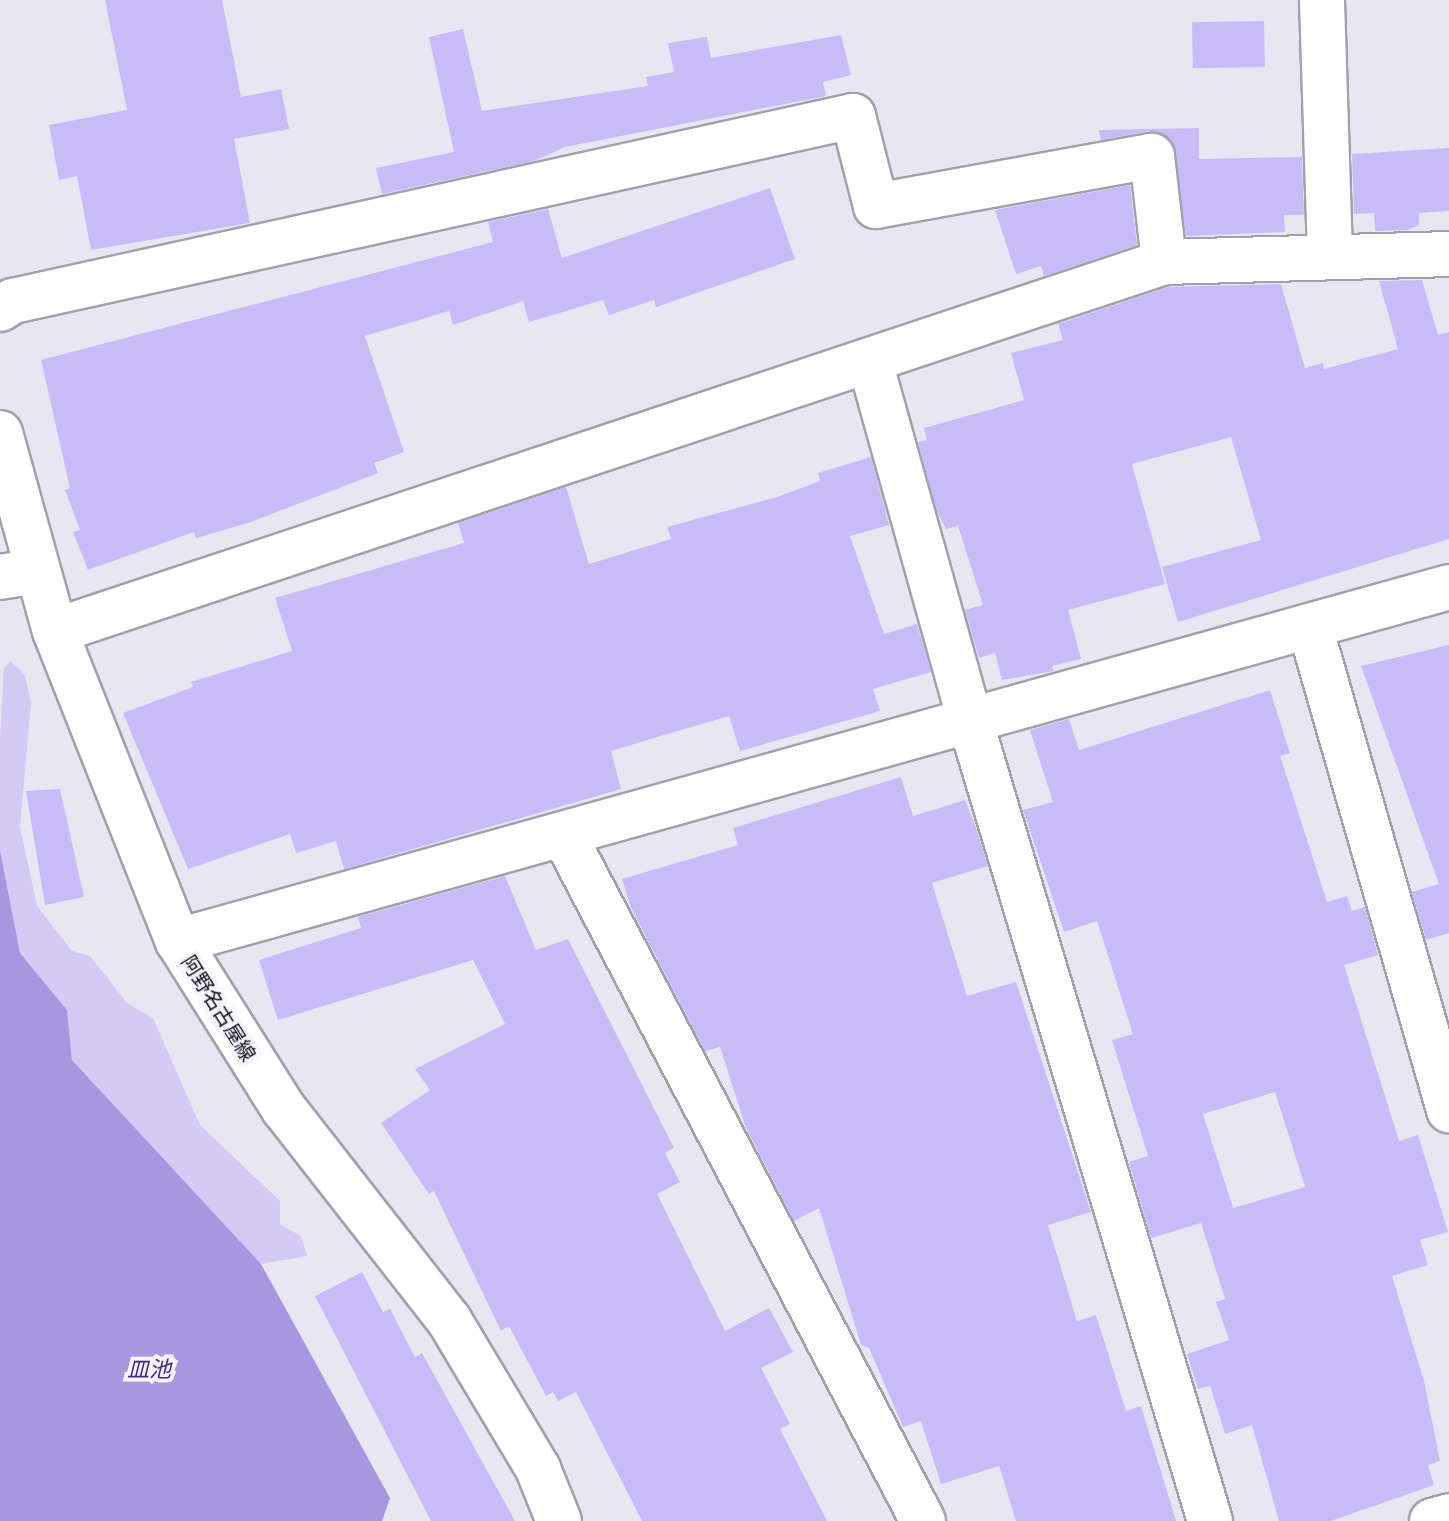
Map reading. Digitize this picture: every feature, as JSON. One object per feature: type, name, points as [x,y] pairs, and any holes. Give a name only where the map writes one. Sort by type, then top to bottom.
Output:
[{"type":"street","points":[[1322,1],[1330,257]]},
{"type":"street","points":[[0,309],[13,301],[853,116],[876,206],[1152,156],[1164,262]]},
{"type":"street","points":[[55,631],[1164,262],[1449,254]]},
{"type":"street","points":[[870,362],[969,717],[1210,1521]]},
{"type":"street","name":"阿野名古屋線","points":[[0,433],[19,574],[55,631],[178,941],[284,1109],[449,1320],[538,1469],[559,1521]]},
{"type":"street","points":[[178,941],[565,837],[969,717],[1449,587]]},
{"type":"street","points":[[1310,627],[1449,1110]]},
{"type":"street","points":[[565,837],[923,1521]]},
{"type":"street","points":[[1432,1521],[1449,1516]]},
{"type":"shaded area","points":[[11,661],[25,675],[31,703],[20,827],[37,906],[72,951],[90,956],[127,1003],[153,1018],[200,1125],[280,1201],[280,1224],[301,1236],[307,1256],[261,1264],[72,1060],[67,1010],[20,953],[0,850],[0,737],[4,668]]},
{"type":"water","name":"皿池","points":[[0,850],[20,953],[67,1010],[72,1060],[261,1264],[390,1498],[382,1521],[0,1521]]},
{"type":"building","points":[[105,0],[222,0],[241,97],[281,89],[289,129],[234,139],[250,223],[91,250],[77,176],[59,180],[49,125],[127,110]]},
{"type":"building","points":[[1264,21],[1265,67],[1193,68],[1192,22]]},
{"type":"building","points":[[463,29],[482,111],[648,86],[646,77],[674,72],[668,43],[707,37],[711,58],[841,35],[851,75],[823,82],[826,96],[565,147],[534,161],[382,194],[376,168],[454,152],[429,37]]},
{"type":"building","points":[[1199,128],[1199,159],[1302,157],[1304,215],[1284,215],[1285,232],[1186,236],[1171,140],[1148,131],[1101,140],[1099,130]]},
{"type":"building","points":[[1449,148],[1449,211],[1419,213],[1419,225],[1408,230],[1375,231],[1374,213],[1354,214],[1352,154]]},
{"type":"building","points":[[1130,185],[1137,245],[1044,276],[1041,266],[1016,274],[995,210]]},
{"type":"building","points":[[770,188],[795,259],[656,307],[654,300],[609,315],[603,300],[529,322],[523,301],[453,325],[449,311],[365,336],[404,452],[374,463],[378,473],[251,522],[196,538],[194,532],[88,570],[73,532],[80,530],[65,490],[70,488],[41,360],[493,242],[488,222],[548,209],[562,258]]},
{"type":"building","points":[[1422,280],[1438,335],[1449,332],[1449,539],[1178,622],[1162,567],[1261,540],[1231,437],[1132,464],[1165,584],[1068,610],[1081,659],[1052,666],[1054,671],[1002,680],[995,653],[979,658],[965,610],[983,605],[958,526],[946,529],[937,511],[918,442],[927,440],[924,428],[1024,400],[1011,353],[1063,340],[1058,324],[1168,287],[1281,284],[1305,368],[1323,363],[1324,369],[1398,349],[1379,281]]},
{"type":"building","points":[[871,457],[889,525],[850,536],[884,634],[917,624],[931,672],[873,689],[880,711],[740,751],[729,716],[661,736],[611,751],[621,789],[344,869],[336,841],[296,853],[290,834],[188,869],[123,713],[193,687],[191,682],[292,651],[275,598],[464,543],[458,523],[566,487],[589,564],[671,539],[667,527],[777,497],[820,481],[818,473]]},
{"type":"building","points":[[1449,645],[1449,933],[1426,940],[1412,892],[1439,884],[1361,666]]},
{"type":"building","points":[[1270,690],[1290,753],[1280,756],[1327,902],[1347,896],[1352,911],[1365,907],[1378,955],[1344,965],[1399,1141],[1418,1135],[1448,1232],[1420,1240],[1428,1265],[1392,1276],[1424,1381],[1440,1461],[1428,1465],[1434,1485],[1331,1521],[1279,1521],[1252,1425],[1225,1434],[1210,1386],[1198,1389],[1187,1354],[1229,1340],[1216,1302],[1225,1299],[1201,1223],[1151,1238],[1129,1162],[1148,1156],[1112,1040],[1133,1034],[1097,921],[1064,932],[1023,810],[1053,802],[1030,730],[1069,719],[1079,750]],"holes":[[[1275,1092],[1305,1187],[1233,1208],[1203,1114]]]},
{"type":"building","points":[[901,777],[913,816],[965,800],[975,825],[988,866],[932,883],[967,996],[1016,982],[1091,1212],[1048,1225],[1077,1321],[1096,1315],[1126,1411],[1141,1406],[1176,1521],[1016,1521],[999,1466],[941,1484],[921,1421],[903,1427],[869,1348],[861,1345],[819,1208],[794,1221],[746,1128],[720,1047],[705,1051],[631,908],[622,879],[738,845],[733,828]]},
{"type":"building","points":[[60,789],[84,897],[45,905],[26,791]]},
{"type":"building","points":[[505,876],[536,950],[568,939],[674,1148],[665,1153],[680,1182],[657,1194],[725,1331],[769,1308],[793,1352],[761,1368],[790,1424],[780,1429],[827,1521],[642,1521],[576,1392],[558,1401],[553,1392],[546,1396],[509,1326],[501,1331],[434,1191],[429,1194],[381,1123],[430,1090],[415,1069],[505,1024],[473,960],[278,1020],[259,960],[361,928],[358,917]]},
{"type":"building","points":[[362,1272],[383,1312],[390,1309],[415,1357],[422,1353],[515,1521],[431,1521],[315,1296]]}]
